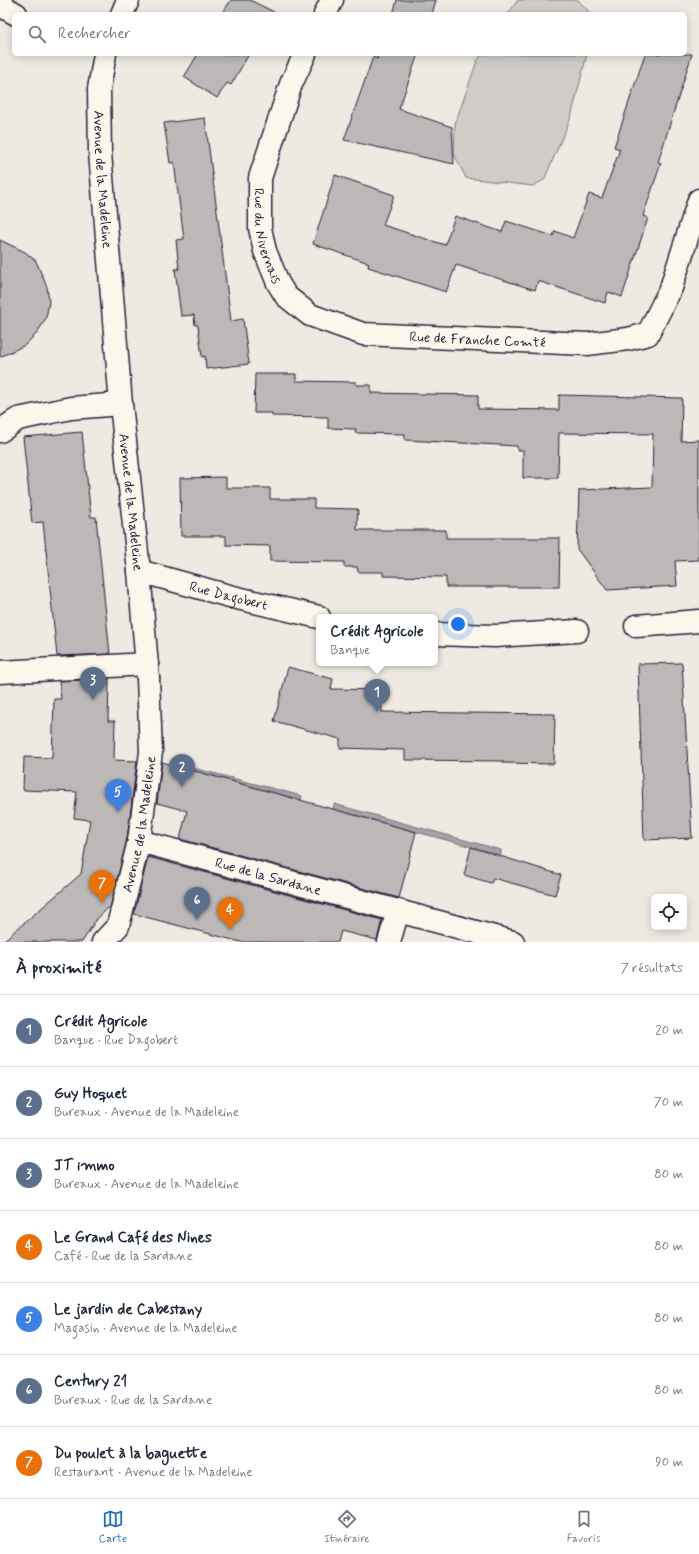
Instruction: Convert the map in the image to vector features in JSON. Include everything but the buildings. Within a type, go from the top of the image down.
[{"type":"street","points":[[123,12],[128,0]]},
{"type":"street","points":[[326,12],[332,0]]},
{"type":"street","points":[[0,5],[12,12]]},
{"type":"street","name":"Avenue de la Madeleine","points":[[103,942],[117,938],[139,842],[151,752],[148,671],[121,404],[100,153],[99,89],[104,56]]},
{"type":"street","name":"Rue du Nivernais","points":[[304,56],[290,84],[260,178],[260,228],[265,251],[278,283],[286,296],[310,315]]},
{"type":"street","name":"Rue de Franche Comté","points":[[310,315],[363,334],[587,344],[628,339],[648,334],[671,288],[699,200]]},
{"type":"street","points":[[0,431],[18,419],[71,408],[121,404]]},
{"type":"street","name":"Rue Dagobert","points":[[139,571],[233,597],[316,616]]},
{"type":"street","points":[[636,626],[699,621]]},
{"type":"street","points":[[438,634],[495,636],[577,631]]},
{"type":"street","points":[[0,672],[148,671]]},
{"type":"street","name":"Rue de la Sardane","points":[[139,842],[513,942]]},
{"type":"street","points":[[389,942],[398,911]]},
{"type":"shaded area","points":[[518,0],[578,0],[589,12],[509,12]]},
{"type":"shaded area","points":[[481,56],[586,56],[571,117],[544,180],[533,186],[466,178],[454,154],[455,124],[477,61]]},
{"type":"shaded area","points":[[174,763],[302,796],[301,800],[173,765]]},
{"type":"shaded area","points":[[334,804],[501,850],[501,855],[333,809]]},
{"type":"place","name":"JT immo","points":[[93,700]]},
{"type":"place","name":"Crédit Agricole","points":[[377,712]]},
{"type":"place","name":"Guy Hoquet","points":[[182,787]]},
{"type":"place","name":"Le jardin de Cabestany","points":[[118,812]]},
{"type":"place","name":"Du poulet à la baguette","points":[[102,903]]},
{"type":"place","name":"Century 21","points":[[197,920]]},
{"type":"place","name":"Le Grand Café des Nines","points":[[230,930]]}]
